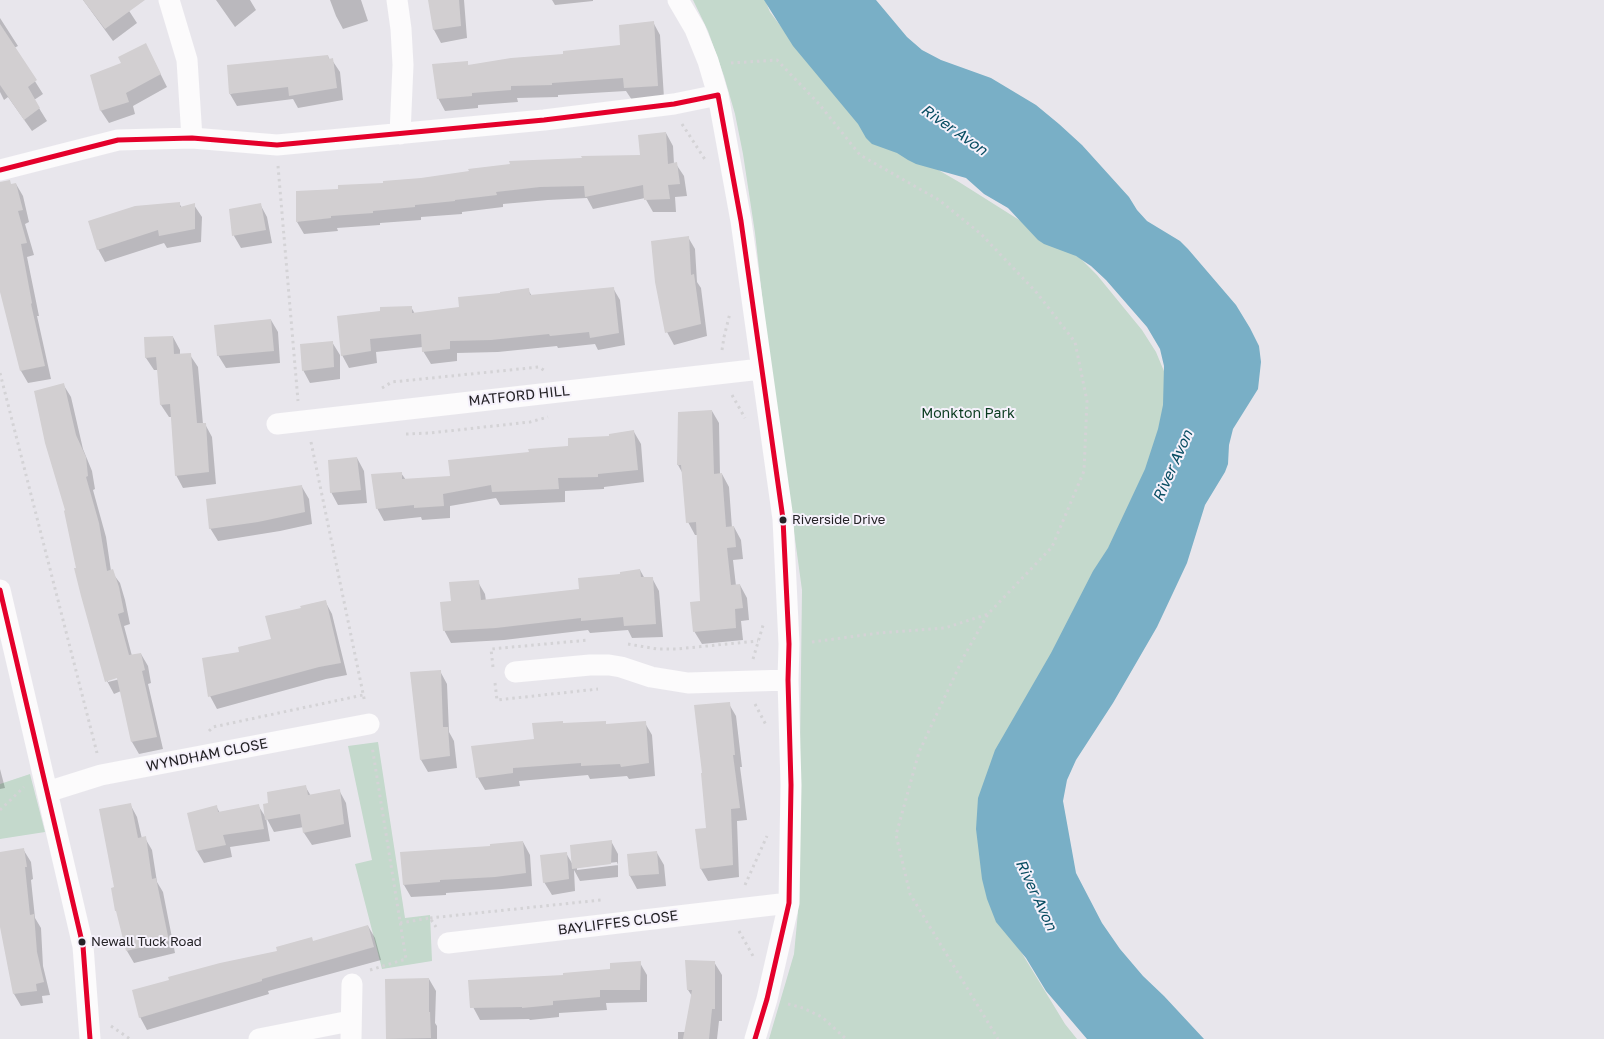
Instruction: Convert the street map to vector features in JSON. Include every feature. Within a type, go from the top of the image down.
[{"type":"street","points":[[169,0],[187,60],[192,138]]},
{"type":"street","points":[[398,0],[403,65],[400,134]]},
{"type":"street","points":[[678,0],[695,29],[718,95],[741,221],[783,519],[789,644],[788,680],[791,784],[789,902],[767,999],[755,1039]]},
{"type":"street","points":[[0,170],[118,140],[192,138],[276,145],[544,120],[674,104],[718,95]]},
{"type":"street","name":"MATFORD HILL","points":[[277,423],[761,369]]},
{"type":"street","points":[[0,590],[83,946],[90,1039]]},
{"type":"street","points":[[515,672],[609,665],[651,677],[688,683],[788,680]]},
{"type":"street","name":"WYNDHAM CLOSE","points":[[48,792],[101,775],[369,724]]},
{"type":"street","name":"BAYLIFFES CLOSE","points":[[448,943],[789,902]]},
{"type":"street","points":[[259,1039],[350,1030],[352,984]]},
{"type":"path","points":[[710,68],[729,63],[778,60],[819,104],[860,155],[939,200],[981,234],[1037,293],[1074,342],[1087,401],[1084,471],[1052,547],[988,614],[963,658],[919,752],[896,834],[910,894],[998,1039]]},
{"type":"path","points":[[674,104],[682,125],[709,166]]},
{"type":"path","points":[[276,145],[298,398],[369,724],[406,959],[364,972],[352,984]]},
{"type":"path","points":[[730,312],[724,336],[723,374],[727,386],[746,420]]},
{"type":"path","points":[[0,373],[101,775]]},
{"type":"path","points":[[766,614],[751,667],[749,681],[750,694],[768,729]]},
{"type":"path","points":[[789,644],[879,633],[945,628],[988,614]]},
{"type":"path","points":[[0,810],[42,769]]},
{"type":"path","points":[[754,962],[753,955],[737,927],[734,909],[770,829]]},
{"type":"path","points":[[735,886],[745,885]]},
{"type":"path","points":[[400,923],[430,918],[607,900]]},
{"type":"path","points":[[430,918],[448,943]]},
{"type":"path","points":[[767,999],[803,1008],[822,1017],[846,1039]]},
{"type":"green space","name":"Monkton Park","points":[[693,0],[765,0],[770,12],[792,41],[928,164],[1081,259],[1097,275],[1142,330],[1156,352],[1166,376],[1168,424],[992,904],[1065,1024],[1077,1039],[769,1039],[794,954],[798,912],[802,590],[743,154],[735,114],[724,76],[708,31]]},
{"type":"green space","points":[[378,742],[405,918],[430,915],[432,961],[382,969],[355,864],[372,860],[348,746]]},
{"type":"green space","points":[[30,774],[45,832],[0,839],[0,784]]},
{"type":"water","name":"River Avon","points":[[764,0],[876,0],[907,37],[922,50],[941,60],[991,78],[1036,105],[1082,145],[1129,197],[1147,221],[1180,241],[1188,249],[1236,305],[1259,346],[1261,362],[1258,389],[1233,429],[1229,445],[1228,464],[1205,505],[1187,563],[1157,627],[1113,703],[1076,760],[1067,780],[1063,801],[1076,873],[1102,923],[1120,949],[1143,976],[1204,1039],[1087,1039],[1046,991],[1026,958],[996,922],[982,879],[976,829],[978,798],[995,750],[1051,653],[1093,571],[1108,548],[1145,469],[1158,429],[1163,405],[1164,366],[1160,349],[1147,327],[1106,280],[1091,266],[1076,256],[1038,240],[1008,208],[984,194],[966,178],[916,164],[897,153],[872,144],[858,124],[793,46]]},
{"type":"building","points":[[83,0],[145,0],[105,29]]},
{"type":"building","points":[[428,0],[459,0],[461,26],[433,30]]},
{"type":"building","points":[[654,21],[658,86],[624,88],[623,78],[552,83],[552,85],[511,86],[511,90],[472,93],[472,96],[437,99],[432,64],[468,61],[468,65],[620,45],[619,25]]},
{"type":"building","points":[[0,24],[37,80],[28,87],[40,108],[24,120],[0,85]]},
{"type":"building","points":[[146,43],[161,74],[126,93],[129,102],[100,111],[90,75],[121,63],[118,57]]},
{"type":"building","points":[[328,55],[329,59],[333,58],[337,88],[289,96],[288,87],[229,94],[227,65]]},
{"type":"building","points":[[666,132],[668,164],[677,162],[680,184],[668,185],[670,199],[644,200],[643,185],[585,197],[584,186],[540,187],[496,192],[497,195],[415,205],[415,207],[331,216],[331,218],[296,222],[296,191],[338,189],[338,185],[383,183],[383,181],[421,178],[469,171],[468,169],[510,164],[509,161],[582,158],[581,156],[640,155],[638,135]]},
{"type":"building","points":[[10,180],[11,184],[16,183],[23,210],[18,211],[27,243],[21,244],[31,304],[45,366],[20,371],[0,292],[0,182]]},
{"type":"building","points":[[180,202],[180,207],[195,203],[195,229],[159,236],[158,230],[97,250],[88,221],[135,206]]},
{"type":"building","points":[[261,203],[266,230],[232,236],[229,209]]},
{"type":"building","points":[[689,236],[691,275],[694,274],[701,324],[665,333],[655,282],[651,241]]},
{"type":"building","points":[[614,287],[619,333],[590,338],[589,332],[491,340],[450,341],[450,349],[422,352],[421,334],[370,339],[371,351],[341,356],[337,316],[380,311],[380,307],[412,306],[412,313],[459,307],[458,297],[529,288],[530,295]]},
{"type":"building","points":[[271,319],[274,351],[217,356],[214,325]]},
{"type":"building","points":[[173,336],[174,354],[191,353],[197,423],[206,423],[209,472],[175,476],[170,404],[160,405],[156,357],[145,358],[144,337]]},
{"type":"building","points":[[333,341],[334,367],[302,371],[300,344]]},
{"type":"building","points":[[64,383],[76,435],[86,457],[88,476],[86,477],[99,523],[107,571],[113,569],[119,587],[124,612],[118,614],[129,655],[141,653],[145,670],[142,671],[157,737],[131,742],[117,678],[105,682],[81,596],[74,568],[76,568],[65,510],[45,443],[34,391]]},
{"type":"building","points":[[712,410],[714,474],[722,473],[726,527],[734,526],[736,547],[727,548],[731,585],[740,584],[743,608],[735,609],[736,628],[693,632],[690,602],[700,601],[696,522],[686,523],[681,465],[677,465],[678,412]]},
{"type":"building","points":[[634,430],[638,470],[598,474],[598,477],[558,478],[559,489],[492,492],[491,485],[443,494],[444,506],[414,508],[414,505],[376,509],[371,474],[402,472],[402,479],[450,476],[448,460],[529,452],[528,449],[568,446],[568,438],[609,436],[609,434]]},
{"type":"building","points":[[357,457],[361,490],[330,493],[328,460]]},
{"type":"building","points":[[302,485],[305,512],[258,522],[209,529],[206,499]]},
{"type":"building","points":[[640,569],[641,577],[653,577],[656,624],[624,626],[623,617],[581,621],[581,618],[496,628],[443,631],[440,602],[451,601],[449,582],[479,580],[481,600],[579,589],[578,578],[620,574],[620,572]]},
{"type":"building","points":[[326,600],[341,663],[319,667],[208,697],[202,658],[239,652],[238,647],[271,639],[265,616]]},
{"type":"building","points":[[441,670],[443,727],[448,727],[450,756],[420,760],[410,672]]},
{"type":"building","points":[[730,702],[735,755],[733,755],[740,808],[731,809],[733,865],[700,869],[695,829],[706,828],[694,705]]},
{"type":"building","points":[[563,721],[563,723],[606,721],[606,724],[646,721],[649,763],[621,767],[620,764],[581,766],[581,763],[513,768],[513,773],[476,778],[471,746],[534,739],[532,723]]},
{"type":"building","points":[[306,785],[308,795],[340,789],[344,824],[303,833],[300,814],[265,820],[263,804],[268,803],[267,792]]},
{"type":"building","points":[[131,803],[138,838],[146,836],[152,879],[156,878],[169,941],[126,951],[115,911],[111,888],[114,887],[99,809]]},
{"type":"building","points":[[259,804],[264,829],[223,835],[226,845],[196,851],[187,813],[217,805],[218,812]]},
{"type":"building","points":[[612,840],[611,864],[572,869],[570,845]]},
{"type":"building","points":[[523,841],[526,873],[403,885],[400,852],[490,846],[490,844]]},
{"type":"building","points":[[24,848],[30,915],[34,914],[37,952],[44,982],[36,984],[37,991],[13,994],[0,927],[0,852]]},
{"type":"building","points":[[657,851],[659,874],[629,876],[627,854]]},
{"type":"building","points":[[567,852],[569,879],[543,883],[540,855]]},
{"type":"building","points":[[368,925],[374,947],[262,979],[262,981],[139,1018],[132,990],[169,980],[168,977],[220,963],[277,951],[276,947],[312,937],[313,941]]},
{"type":"building","points":[[685,960],[715,961],[715,1009],[712,1009],[709,1039],[683,1039],[692,990],[687,990]]},
{"type":"building","points":[[641,961],[640,990],[600,990],[600,997],[553,1001],[553,1005],[522,1008],[470,1008],[468,980],[563,975],[563,973],[610,969],[610,963]]},
{"type":"building","points":[[429,978],[431,1038],[386,1039],[385,979]]},
{"type":"transit line","points":[[0,170],[118,140],[192,138],[277,145],[544,120],[674,104],[718,95],[741,221],[783,519],[789,644],[788,680],[791,785],[789,903],[767,999],[755,1039]]},
{"type":"transit line","points":[[0,590],[83,946],[90,1039]]},
{"type":"place","name":"Riverside Drive","points":[[783,520]]},
{"type":"place","name":"Newall Tuck Road","points":[[82,942]]}]
